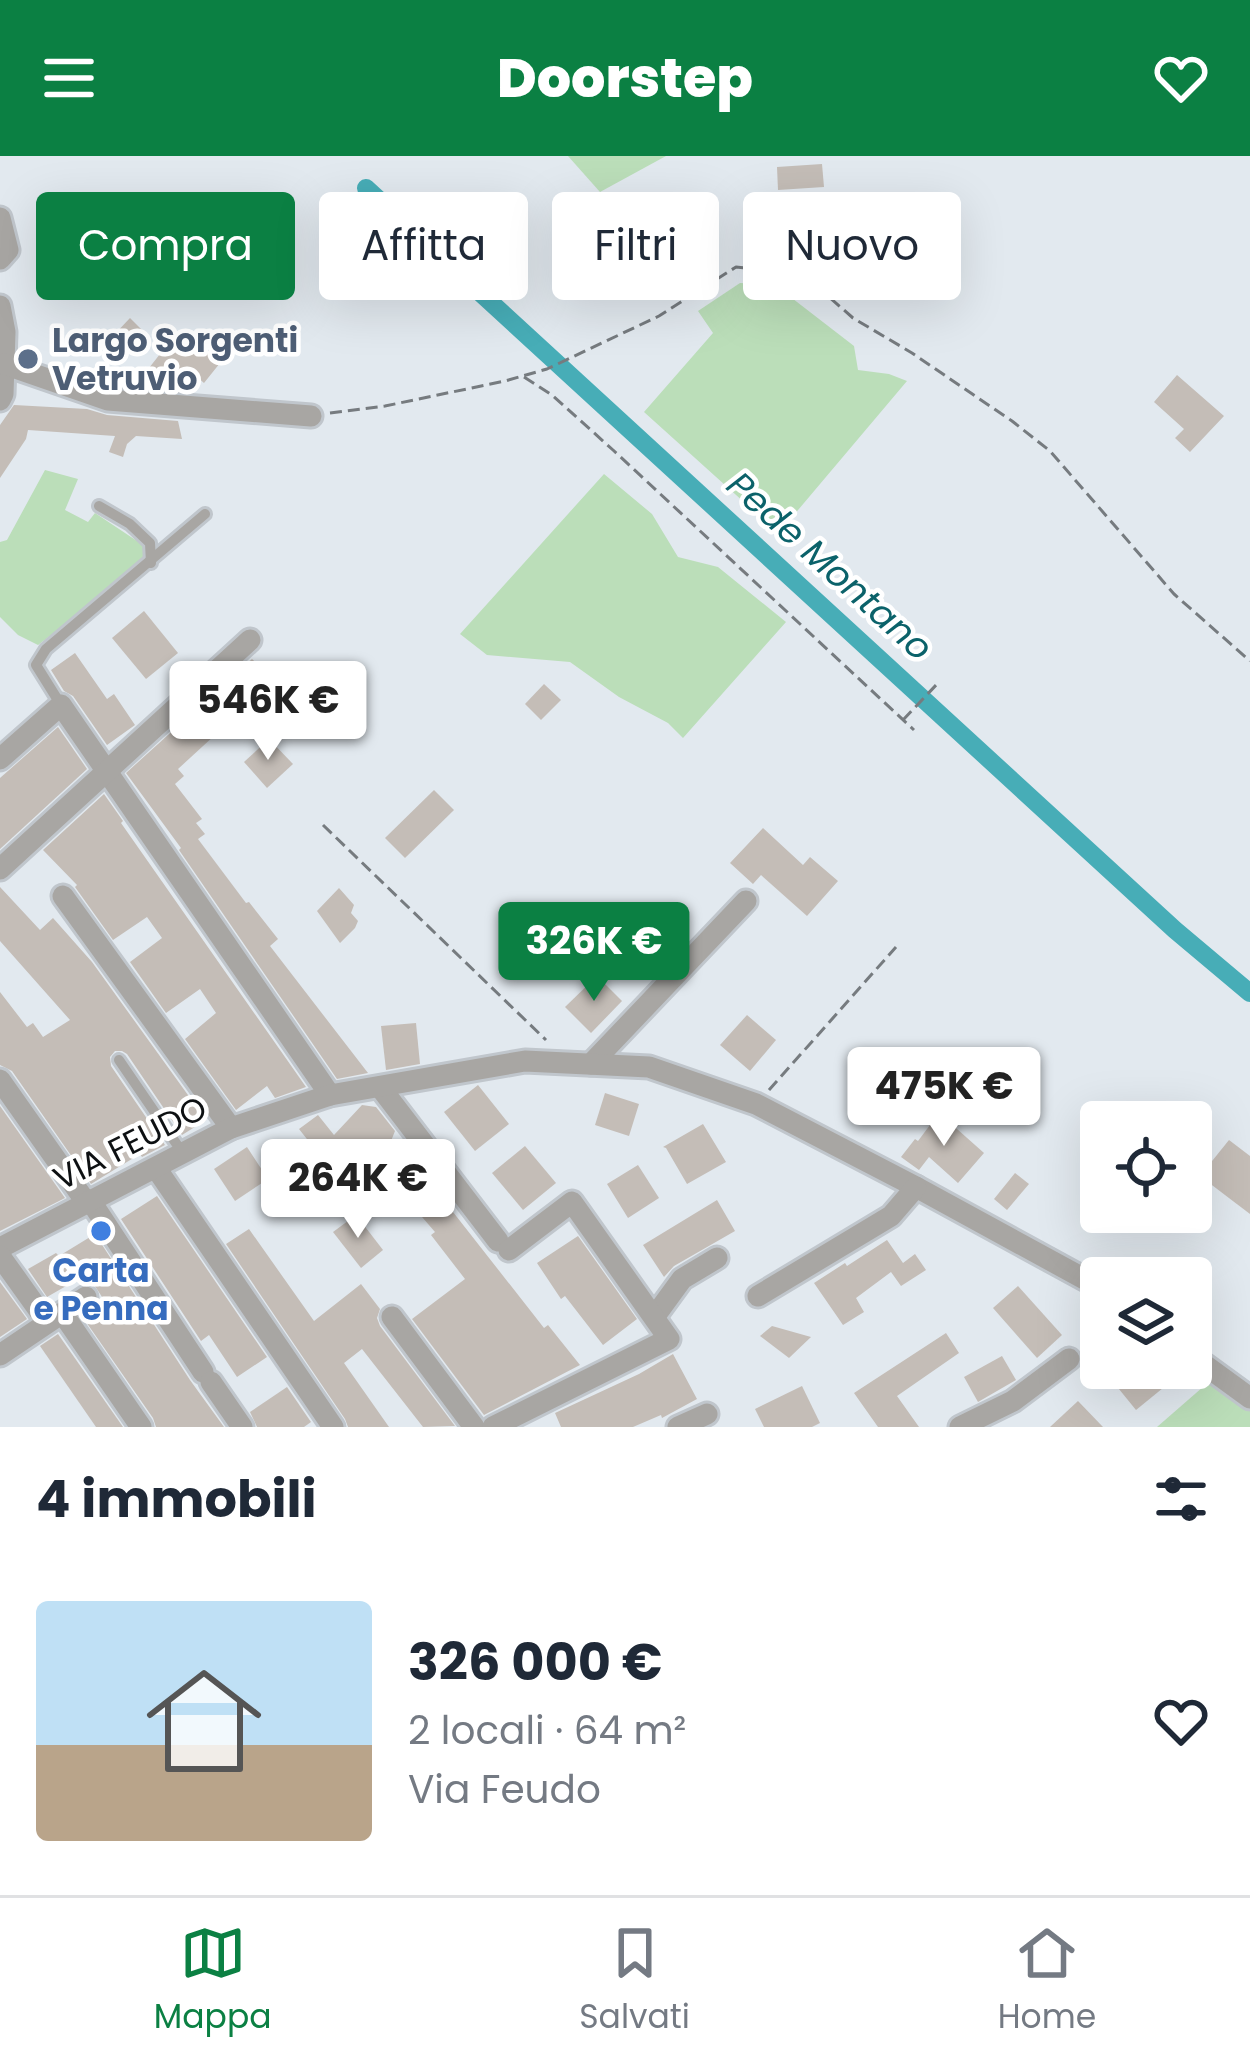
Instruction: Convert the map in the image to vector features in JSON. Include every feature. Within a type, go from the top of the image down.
[{"type":"street","points":[[0,218],[8,250],[0,260]]},
{"type":"street","points":[[0,306],[4,332],[0,400]]},
{"type":"street","points":[[2,363],[108,400],[311,416]]},
{"type":"street","points":[[0,869],[250,640]]},
{"type":"street","points":[[0,759],[62,705],[330,1095]]},
{"type":"street","points":[[63,896],[231,1128]]},
{"type":"street","points":[[591,1064],[746,901]]},
{"type":"street","name":"VIA FEUDO","points":[[0,1252],[231,1128],[330,1095],[525,1061],[650,1067],[756,1104],[1080,1277]]},
{"type":"street","points":[[0,1080],[242,1427]]},
{"type":"street","points":[[380,1087],[503,1245],[572,1202],[669,1340],[527,1421],[493,1427]]},
{"type":"street","points":[[156,1168],[333,1427]]},
{"type":"street","points":[[758,1297],[891,1216],[916,1187]]},
{"type":"street","points":[[0,1252],[141,1427]]},
{"type":"street","points":[[655,1316],[682,1280],[717,1258]]},
{"type":"street","points":[[0,1355],[51,1313],[86,1297]]},
{"type":"street","points":[[392,1318],[474,1427]]},
{"type":"street","points":[[960,1427],[1013,1400],[1069,1359]]},
{"type":"street","points":[[1212,1370],[1250,1398]]},
{"type":"street","points":[[677,1427],[707,1414]]},
{"type":"lane","points":[[99,506],[151,543],[151,563]]},
{"type":"lane","points":[[62,705],[36,665],[46,649],[206,514]]},
{"type":"lane","points":[[119,1060],[182,1152]]},
{"type":"path","points":[[311,416],[385,406],[548,369],[659,316],[736,268],[792,272],[1050,451],[1174,594],[1250,661]]},
{"type":"path","points":[[523,376],[552,395],[613,450],[914,730]]},
{"type":"path","points":[[903,720],[938,683]]},
{"type":"path","points":[[323,825],[549,1042],[557,1063]]},
{"type":"path","points":[[756,1104],[896,947]]},
{"type":"green space","points":[[568,156],[666,156],[600,192]]},
{"type":"green space","points":[[740,283],[743,300],[794,300],[854,346],[858,370],[907,381],[793,516],[766,522],[644,412],[713,333],[698,311]]},
{"type":"green space","points":[[45,470],[78,479],[65,510],[88,522],[95,513],[143,545],[145,555],[131,574],[38,645],[18,635],[0,617],[0,542],[7,540]]},
{"type":"green space","points":[[604,474],[652,514],[678,557],[718,567],[786,622],[683,738],[668,723],[619,697],[570,662],[487,655],[460,634]]},
{"type":"green space","points":[[1212,1381],[1250,1411],[1250,1427],[1157,1427],[1201,1389],[1212,1389]]},
{"type":"building","points":[[822,164],[824,187],[778,190],[777,167]]},
{"type":"building","points":[[130,318],[145,333],[127,351],[112,337]]},
{"type":"building","points":[[171,340],[191,355],[199,346],[220,363],[204,383],[196,376],[184,391],[175,390],[149,368]]},
{"type":"building","points":[[1177,375],[1224,416],[1190,452],[1175,438],[1184,429],[1154,402]]},
{"type":"building","points":[[14,405],[178,421],[182,439],[136,436],[123,457],[109,452],[115,436],[28,430],[0,478],[0,425]]},
{"type":"building","points":[[144,611],[178,653],[146,679],[112,638]]},
{"type":"building","points":[[75,653],[107,699],[114,694],[135,725],[107,745],[51,670]]},
{"type":"building","points":[[252,659],[276,682],[178,769],[184,776],[175,784],[202,819],[196,823],[205,834],[198,839],[278,939],[270,946],[368,1073],[337,1079],[126,773]]},
{"type":"building","points":[[544,684],[561,700],[541,720],[525,704]]},
{"type":"building","points":[[58,727],[87,769],[0,849],[0,778]]},
{"type":"building","points":[[269,739],[293,764],[267,788],[244,762]]},
{"type":"building","points":[[434,790],[454,810],[405,858],[385,838]]},
{"type":"building","points":[[104,794],[306,1087],[275,1098],[267,1086],[236,1110],[185,1039],[216,1013],[200,989],[166,1013],[130,962],[162,938],[147,917],[113,940],[77,885],[43,850]]},
{"type":"building","points":[[763,828],[803,865],[810,857],[838,881],[807,916],[761,875],[753,884],[730,863]]},
{"type":"building","points":[[0,887],[40,930],[53,918],[92,962],[206,1120],[182,1135],[127,1054],[115,1051],[111,1066],[165,1145],[140,1154],[91,1184],[12,1071],[0,1065],[0,992],[27,1027],[33,1023],[43,1037],[70,1020],[0,941]]},
{"type":"building","points":[[339,888],[354,905],[351,913],[358,921],[340,943],[317,911]]},
{"type":"building","points":[[597,976],[622,1001],[591,1033],[565,1007]]},
{"type":"building","points":[[747,1015],[776,1040],[750,1071],[720,1045]]},
{"type":"building","points":[[416,1023],[420,1064],[386,1070],[381,1026]]},
{"type":"building","points":[[950,1049],[976,1068],[952,1101],[926,1082]]},
{"type":"building","points":[[478,1085],[509,1124],[475,1151],[444,1112]]},
{"type":"building","points":[[605,1093],[639,1104],[629,1136],[595,1125]]},
{"type":"building","points":[[362,1105],[376,1107],[395,1131],[383,1161],[377,1152],[340,1181],[299,1129],[318,1115],[334,1135]]},
{"type":"building","points":[[0,1106],[65,1198],[0,1231]]},
{"type":"building","points":[[939,1113],[984,1153],[958,1183],[929,1157],[919,1170],[901,1157]]},
{"type":"building","points":[[703,1124],[726,1162],[687,1184],[663,1147]]},
{"type":"building","points":[[1229,1140],[1250,1156],[1250,1214],[1212,1185],[1212,1161]]},
{"type":"building","points":[[525,1146],[556,1183],[523,1210],[492,1173]]},
{"type":"building","points":[[247,1147],[268,1179],[235,1201],[214,1169]]},
{"type":"building","points":[[411,1152],[544,1328],[548,1325],[580,1365],[484,1415],[412,1319],[465,1279],[431,1235],[435,1232],[403,1195],[407,1191],[389,1168]]},
{"type":"building","points":[[638,1165],[659,1198],[628,1218],[607,1184]]},
{"type":"building","points":[[1015,1173],[1029,1184],[1007,1210],[994,1199]]},
{"type":"building","points":[[157,1196],[267,1357],[237,1377],[209,1335],[201,1341],[121,1219]]},
{"type":"building","points":[[717,1200],[735,1231],[674,1266],[664,1277],[643,1245]]},
{"type":"building","points":[[356,1215],[383,1250],[361,1268],[333,1232]]},
{"type":"building","points":[[249,1229],[314,1321],[361,1284],[380,1309],[380,1326],[455,1426],[423,1427],[362,1349],[344,1363],[389,1427],[348,1427],[226,1244]]},
{"type":"building","points":[[95,1234],[224,1427],[156,1427],[84,1319],[106,1303],[87,1274],[47,1297],[28,1269]]},
{"type":"building","points":[[578,1236],[637,1319],[603,1345],[565,1296],[561,1299],[537,1263]]},
{"type":"building","points":[[887,1240],[903,1263],[915,1254],[926,1270],[901,1286],[891,1272],[856,1298],[864,1312],[843,1325],[814,1283]]},
{"type":"building","points":[[0,1282],[27,1319],[0,1337]]},
{"type":"building","points":[[1018,1286],[1062,1335],[1037,1358],[993,1308]]},
{"type":"building","points":[[772,1326],[811,1337],[789,1358],[760,1336]]},
{"type":"building","points":[[946,1333],[959,1353],[897,1396],[919,1427],[878,1427],[854,1393]]},
{"type":"building","points":[[58,1334],[123,1427],[96,1427],[40,1346]]},
{"type":"building","points":[[673,1354],[697,1399],[633,1427],[561,1427],[555,1413]]},
{"type":"building","points":[[1002,1356],[1016,1380],[978,1402],[964,1377]]},
{"type":"building","points":[[802,1386],[820,1423],[764,1427],[755,1409]]},
{"type":"building","points":[[287,1387],[311,1422],[304,1427],[257,1427],[250,1412]]},
{"type":"building","points":[[1119,1389],[1162,1389],[1136,1410]]},
{"type":"building","points":[[1078,1401],[1103,1427],[1050,1427]]},
{"type":"waterway","name":"Pede Montano","points":[[366,188],[1175,930],[1250,993]]},
{"type":"place","name":"Largo Sorgenti Vetruvio","points":[[28,359]]},
{"type":"place","name":"Carta e Penna","points":[[101,1231]]}]
